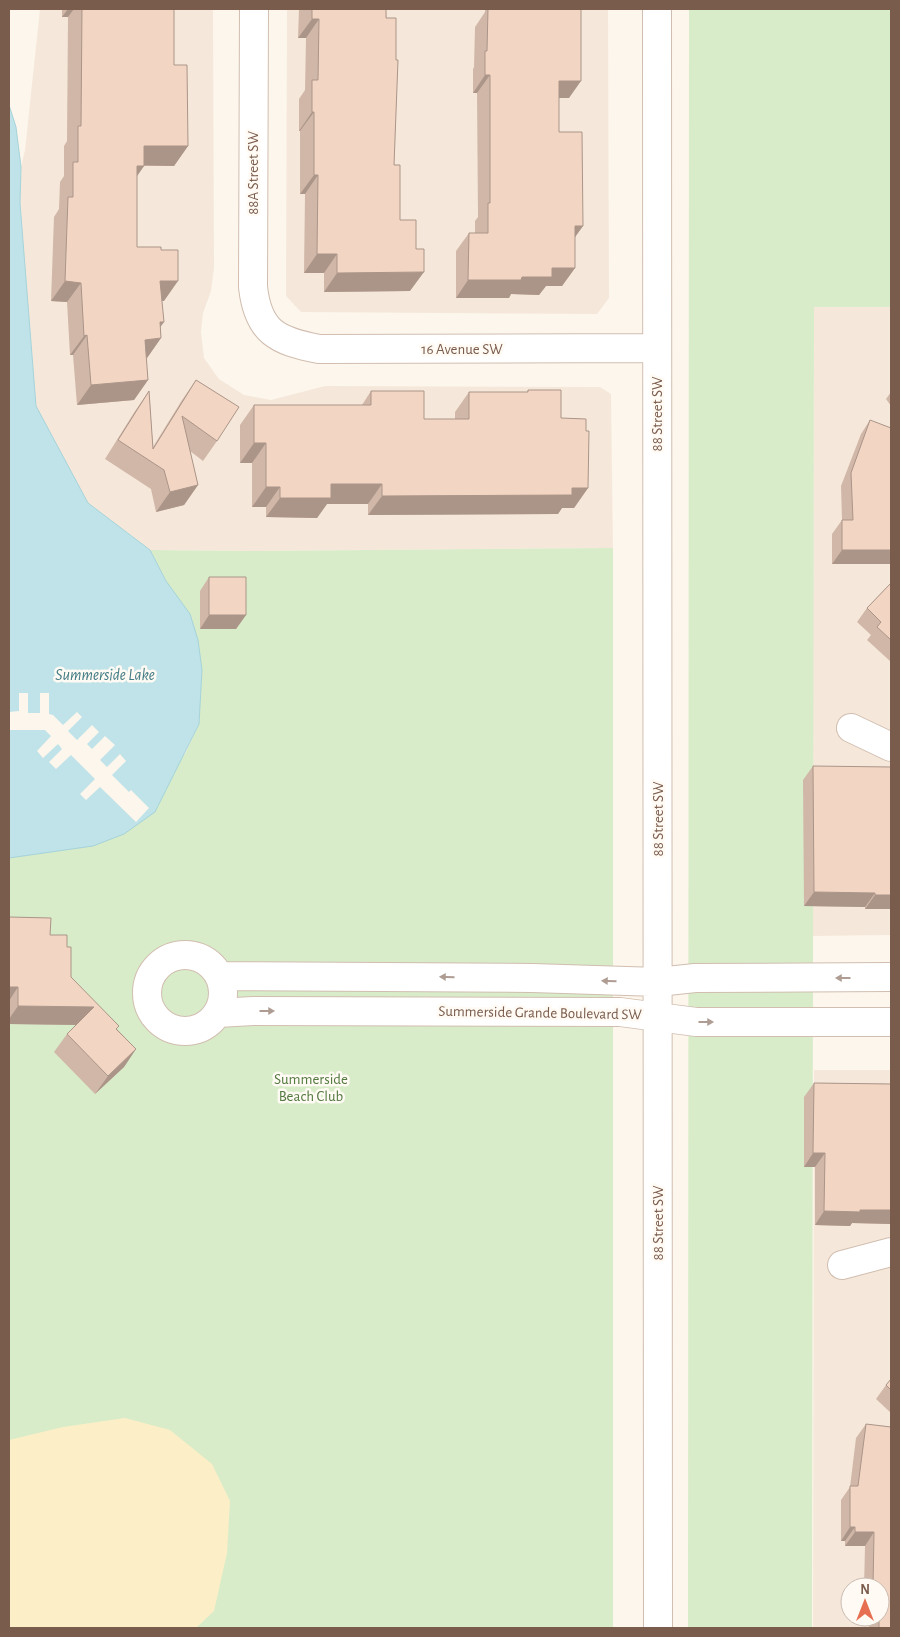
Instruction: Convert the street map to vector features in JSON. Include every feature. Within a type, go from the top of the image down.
[{"type":"street","name":"88A Street SW","points":[[254,9],[253,287],[260,318],[271,332]]},
{"type":"street","name":"88 Street SW","points":[[657,9],[658,1628]]},
{"type":"street","name":"16 Avenue SW","points":[[271,332],[297,345],[319,349],[657,348]]},
{"type":"street","points":[[851,728],[891,746]]},
{"type":"street","points":[[177,955],[190,955],[202,958],[220,976],[223,988],[223,1001],[218,1013],[210,1022],[199,1029],[186,1032],[174,1030],[162,1024],[153,1015],[148,1004],[146,992],[149,979],[156,968],[166,959],[177,955]]},
{"type":"street","points":[[220,976],[494,978],[658,982],[696,978],[891,978]]},
{"type":"street","name":"Summerside Grande Boulevard SW","points":[[218,1013],[253,1011],[620,1012],[696,1022],[891,1022]]},
{"type":"street","points":[[842,1265],[891,1252]]},
{"type":"shaded area","points":[[40,9],[213,9],[214,268],[211,291],[203,313],[201,332],[204,358],[219,379],[244,395],[271,400],[325,386],[600,387],[611,394],[613,548],[150,550],[88,503],[36,406],[20,203],[21,167],[25,150]]},
{"type":"shaded area","points":[[287,9],[608,9],[609,298],[597,314],[301,312],[286,296]]},
{"type":"shaded area","points":[[814,307],[891,307],[891,935],[812,936]]},
{"type":"shaded area","points":[[814,1070],[891,1070],[891,1628],[813,1628]]},
{"type":"green space","points":[[689,9],[891,9],[891,307],[814,307],[812,1628],[688,1628]]},
{"type":"green space","name":"Summerside Beach Club","points":[[613,548],[613,1628],[9,1628],[9,858],[93,846],[185,754],[199,724],[202,670],[190,614],[166,581],[150,550]]},
{"type":"sand","points":[[125,1418],[170,1430],[212,1464],[230,1501],[227,1553],[214,1611],[196,1628],[9,1628],[9,1440],[63,1427]]},
{"type":"water","name":"Summerside Lake","points":[[9,105],[16,127],[21,167],[20,203],[36,406],[88,503],[150,550],[166,581],[190,614],[198,640],[202,670],[199,724],[155,812],[124,834],[93,846],[9,858]]},
{"type":"pier","points":[[19,693],[28,693],[28,713],[40,713],[40,693],[49,693],[49,714],[53,715],[63,725],[77,712],[82,717],[68,731],[77,740],[92,725],[99,732],[87,744],[92,749],[105,736],[115,745],[100,760],[107,767],[120,754],[126,761],[112,775],[149,808],[136,822],[100,787],[86,800],[80,794],[95,779],[71,755],[56,769],[49,762],[62,749],[58,744],[43,758],[37,751],[51,736],[45,730],[9,730],[9,712],[19,711]]},
{"type":"building","points":[[82,9],[174,9],[174,65],[187,65],[188,146],[144,146],[144,166],[137,166],[137,247],[161,247],[161,250],[178,250],[178,281],[160,281],[164,322],[160,322],[161,338],[145,340],[148,380],[91,385],[87,335],[84,336],[81,283],[65,281],[68,197],[73,197],[73,162],[78,162],[78,126],[81,126]]},
{"type":"building","points":[[312,9],[386,9],[386,18],[396,18],[396,60],[398,60],[394,165],[400,165],[400,220],[416,220],[416,249],[424,249],[424,272],[337,273],[337,254],[317,254],[318,175],[314,175],[312,80],[318,80],[319,19],[312,19]]},
{"type":"building","points":[[488,9],[581,9],[581,81],[559,81],[559,132],[582,132],[583,226],[575,226],[575,268],[552,268],[552,277],[522,277],[521,280],[468,280],[469,233],[488,233],[488,203],[490,203],[490,75],[485,75],[485,51],[487,51]]},
{"type":"building","points":[[196,380],[239,407],[217,441],[182,416],[198,485],[170,492],[164,470],[118,440],[149,391],[153,449]]},
{"type":"building","points":[[528,390],[561,390],[561,418],[586,419],[586,431],[589,431],[588,488],[572,488],[572,495],[382,496],[382,484],[331,484],[331,498],[280,498],[280,487],[266,487],[266,443],[254,443],[254,405],[371,405],[371,391],[424,391],[424,419],[469,419],[469,392],[528,392]]},
{"type":"building","points":[[870,420],[891,428],[891,550],[842,550],[842,520],[853,520],[851,473]]},
{"type":"building","points":[[209,577],[246,577],[246,615],[209,615]]},
{"type":"building","points":[[891,583],[891,640],[877,627],[881,622],[867,608]]},
{"type":"building","points":[[813,766],[891,767],[891,895],[814,892]]},
{"type":"building","points":[[9,917],[51,918],[50,935],[67,935],[67,947],[71,947],[71,977],[119,1026],[116,1029],[136,1049],[108,1076],[67,1034],[94,1007],[18,1006],[18,987],[9,987]]},
{"type":"building","points":[[814,1083],[891,1084],[891,1210],[860,1210],[860,1212],[824,1211],[825,1153],[813,1153]]},
{"type":"building","points":[[891,1379],[891,1390],[886,1385]]},
{"type":"building","points":[[866,1424],[891,1427],[891,1628],[879,1628],[890,1627],[890,1577],[873,1577],[874,1532],[855,1532],[855,1527],[850,1527],[850,1486],[858,1486]]}]
